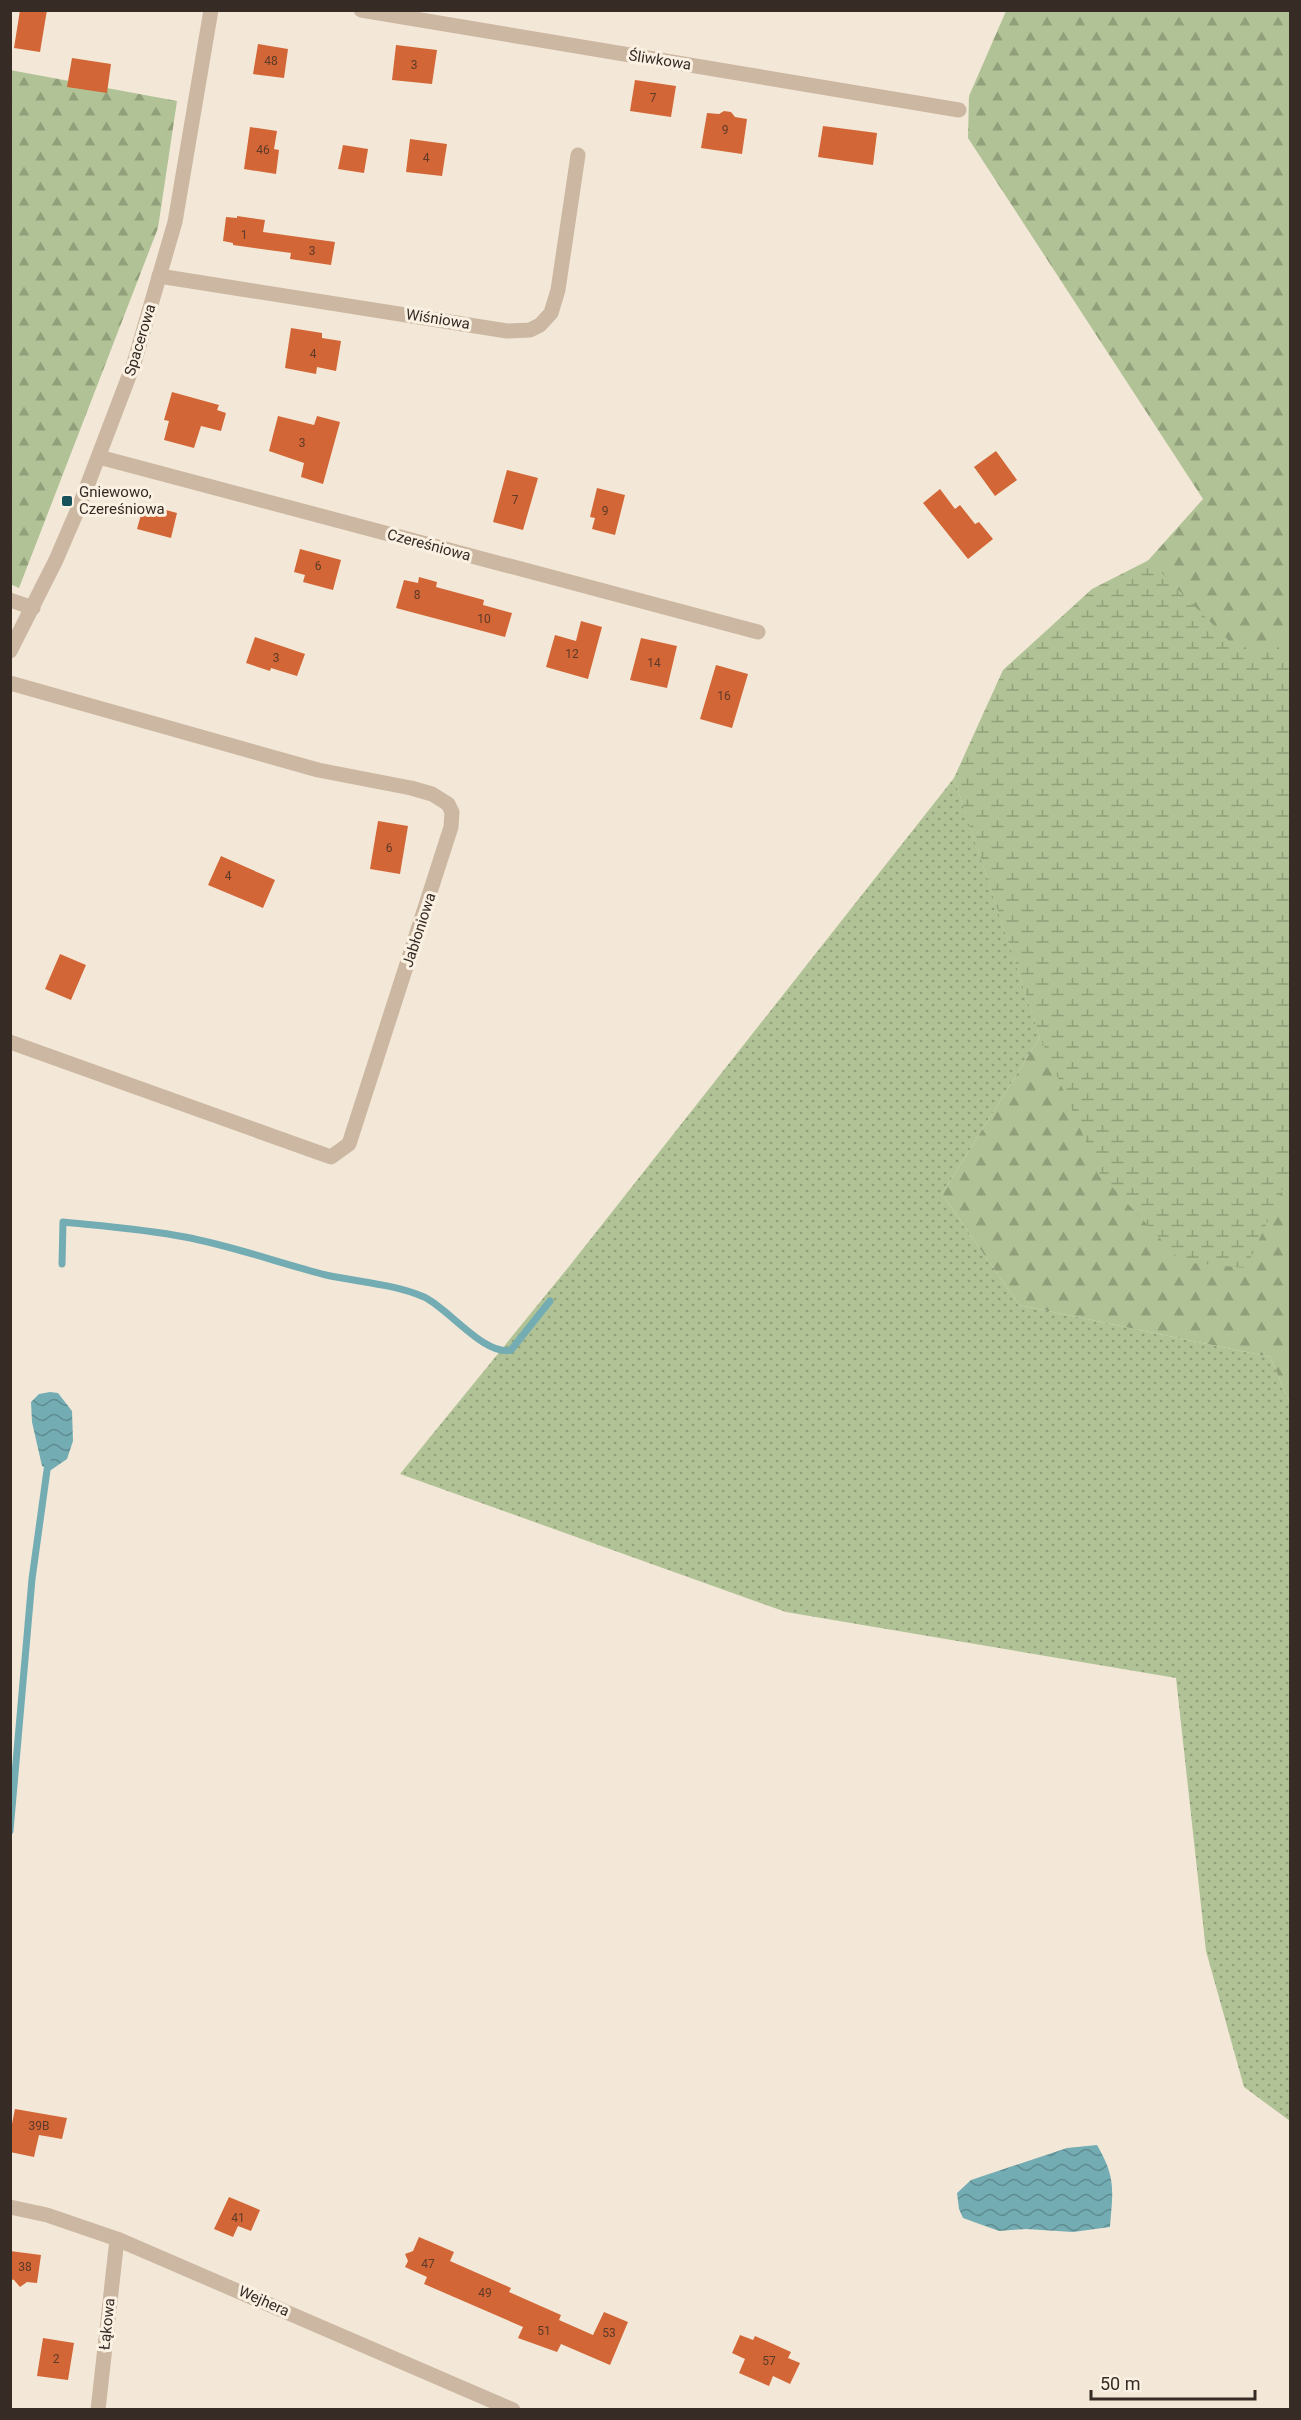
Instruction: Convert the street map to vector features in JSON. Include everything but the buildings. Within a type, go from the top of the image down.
[{"type":"street","name":"Spacerowa","points":[[10,651],[56,560],[99,457],[134,363],[175,222],[210,10]]},
{"type":"street","name":"Śliwkowa","points":[[361,10],[959,110]]},
{"type":"street","name":"Wiśniowa","points":[[159,276],[507,330],[530,330],[540,325],[551,313],[558,290],[579,155]]},
{"type":"street","name":"Czereśniowa","points":[[99,457],[758,632]]},
{"type":"street","points":[[10,600],[33,608]]},
{"type":"street","name":"Jabłoniowa","points":[[10,684],[318,770],[432,794],[448,804],[452,812],[451,827],[431,894],[349,1144],[331,1157],[10,1042]]},
{"type":"street","name":"Wejhera","points":[[10,2207],[47,2215],[117,2239],[513,2409]]},
{"type":"street","name":"Łąkowa","points":[[98,2409],[117,2239]]},
{"type":"green space","points":[[1006,11],[1290,11],[1290,1403],[1270,1357],[1019,1305],[942,1194],[1040,1037],[954,778],[1203,499],[968,138],[969,96]]},
{"type":"green space","points":[[10,70],[177,101],[158,228],[19,588],[10,584]]},
{"type":"green space","points":[[1149,560],[1237,649],[1290,649],[1290,1173],[1246,1268],[1182,1262],[1100,1174],[1040,1037],[954,778],[1003,670],[1092,589]]},
{"type":"green space","points":[[954,778],[1040,1037],[942,1194],[1019,1305],[1270,1357],[1290,1403],[1290,2121],[1244,2087],[1206,1951],[1176,1678],[786,1612],[400,1474],[571,1264]]},
{"type":"water","points":[[58,1393],[72,1411],[73,1441],[67,1459],[51,1470],[42,1466],[32,1422],[31,1402],[39,1394]]},
{"type":"water","points":[[1097,2145],[1112,2184],[1110,2227],[1073,2232],[1026,2229],[999,2231],[963,2218],[957,2193],[971,2180],[1067,2148]]},
{"type":"waterway","points":[[62,1264],[63,1222],[185,1237],[326,1275],[388,1286],[424,1297],[478,1339],[501,1350],[511,1350],[550,1301]]},
{"type":"waterway","points":[[10,1831],[32,1579],[48,1463]]},
{"type":"place","name":"Gniewowo, Czereśniowa","points":[[67,501]]}]
